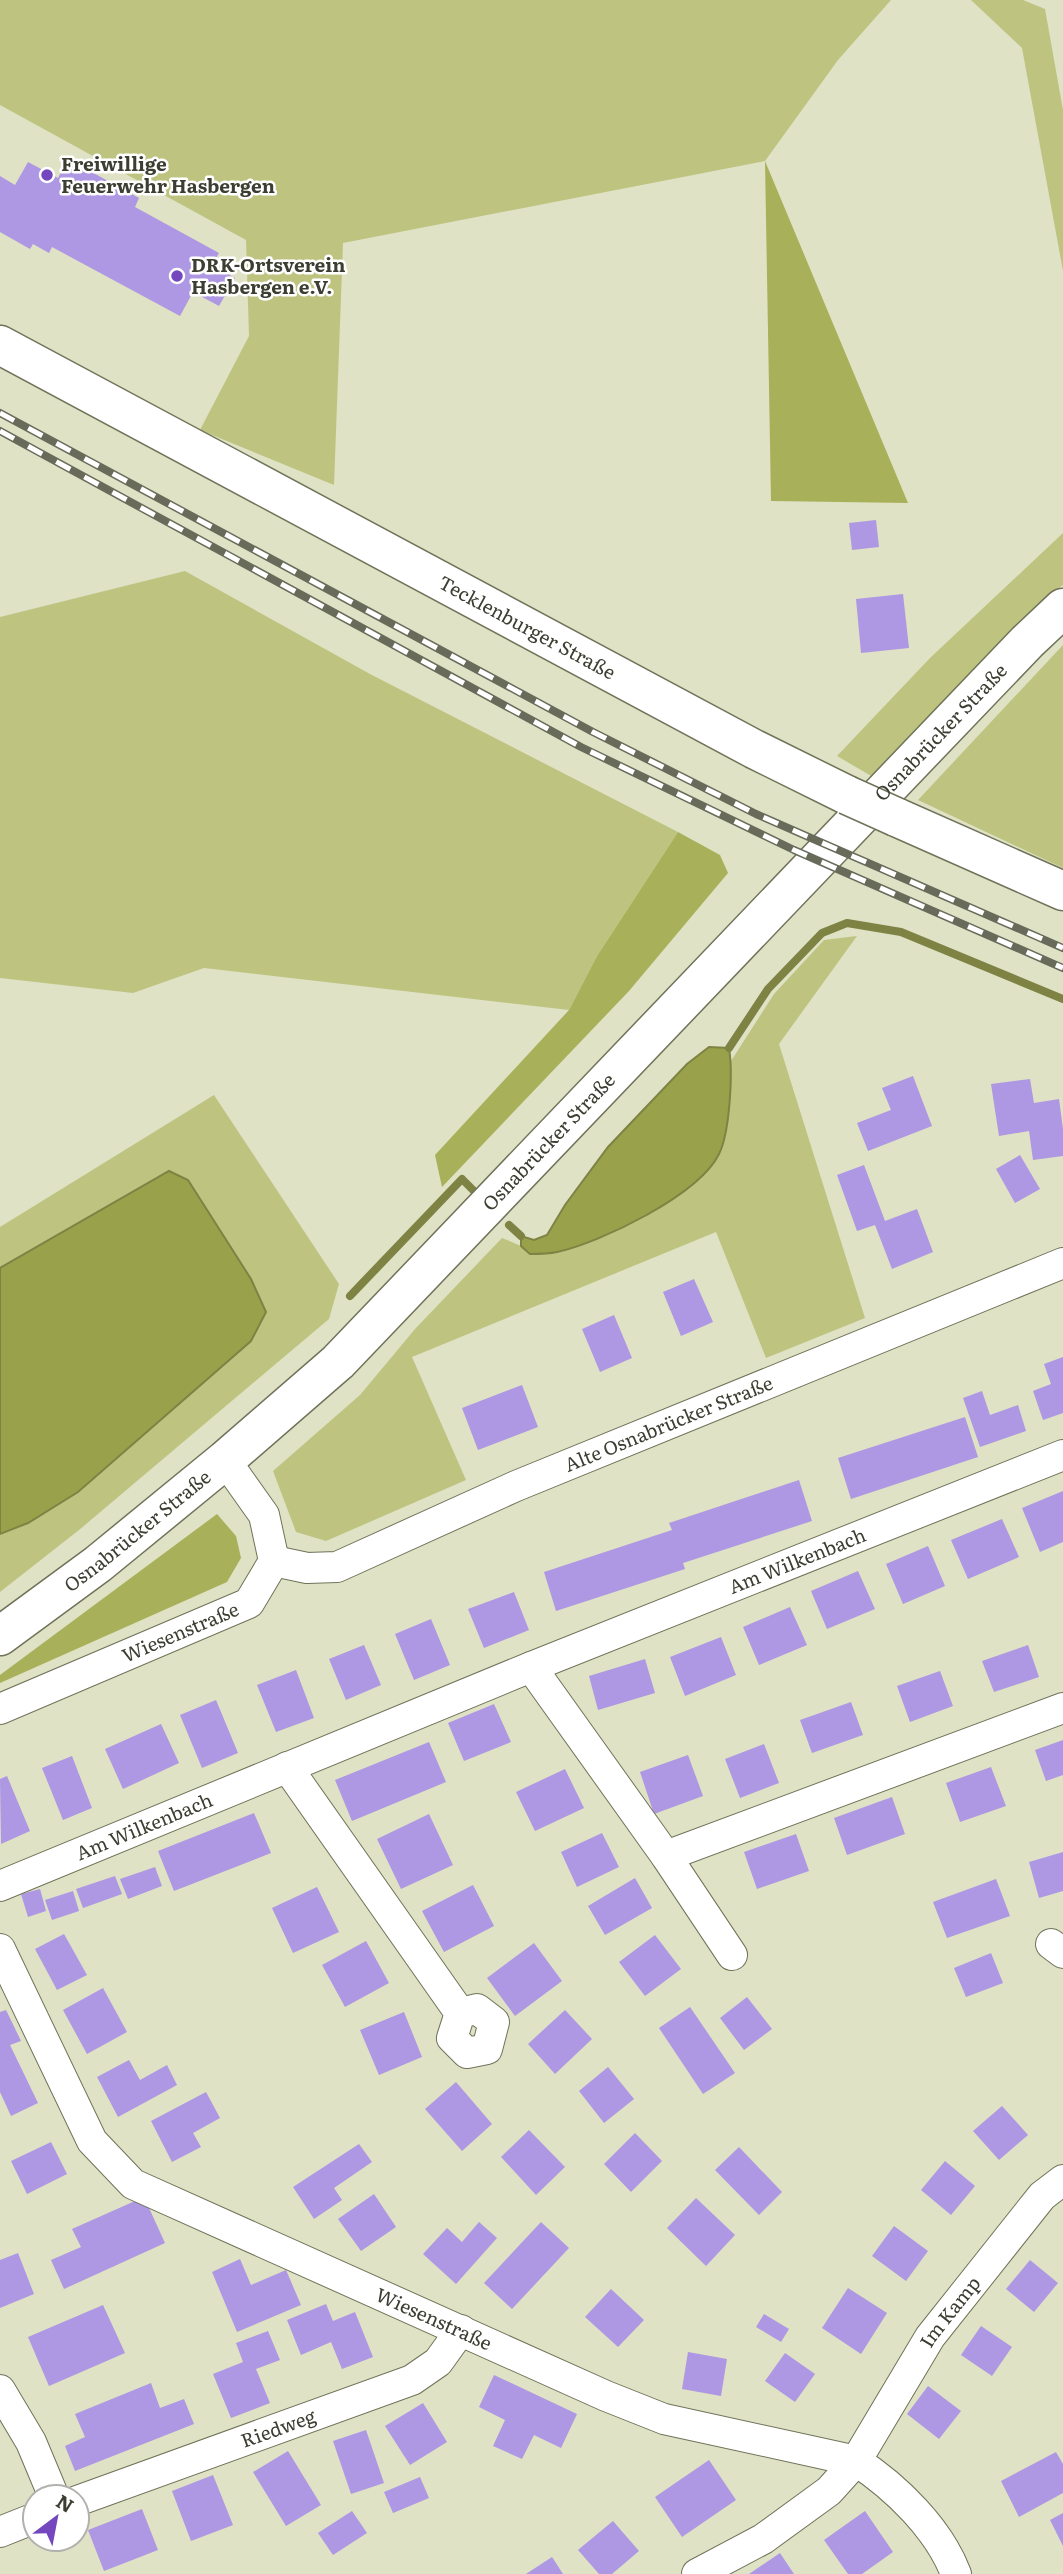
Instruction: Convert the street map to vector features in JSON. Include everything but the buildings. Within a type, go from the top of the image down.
[{"type":"main road","name":"Tecklenburger Straße","points":[[0,345],[730,736],[847,795],[1063,891]]},
{"type":"main road","name":"Osnabrücker Straße","points":[[0,1636],[98,1564],[225,1460],[338,1362],[1027,642],[1063,608]]},
{"type":"street","name":"Alte Osnabrücker Straße","points":[[274,1561],[307,1568],[337,1567],[516,1486],[1063,1263]]},
{"type":"street","name":"Am Wilkenbach","points":[[0,1885],[531,1667],[1063,1455]]},
{"type":"street","points":[[225,1460],[264,1515],[274,1561]]},
{"type":"street","name":"Wiesenstraße","points":[[0,1709],[249,1603],[274,1561]]},
{"type":"street","points":[[531,1667],[666,1856],[732,1955]]},
{"type":"street","points":[[666,1856],[1063,1708]]},
{"type":"street","points":[[287,1767],[460,2013]]},
{"type":"street","name":"Wiesenstraße","points":[[0,1949],[92,2141],[133,2183],[606,2396],[664,2419],[856,2461],[883,2478],[922,2517],[956,2574]]},
{"type":"street","name":"Im Kamp","points":[[696,2574],[763,2539],[829,2491],[856,2461],[930,2337],[1042,2196],[1063,2180]]},
{"type":"street","name":"Riedweg","points":[[91,2496],[412,2380],[438,2362],[461,2330]]},
{"type":"street","points":[[0,2390],[31,2442],[48,2483]]},
{"type":"street","points":[[0,2532],[21,2524]]},
{"type":"shaded area","points":[[0,0],[891,0],[838,60],[765,161],[343,243],[334,485],[200,430],[249,336],[246,240],[0,105]]},
{"type":"shaded area","points":[[971,0],[1023,0],[1045,9],[1063,110],[1063,271],[1022,48]]},
{"type":"shaded area","points":[[765,161],[908,503],[771,501]]},
{"type":"shaded area","points":[[1063,533],[1063,585],[1050,594],[873,777],[837,756],[930,658]]},
{"type":"shaded area","points":[[185,571],[370,674],[678,832],[597,956],[569,1010],[204,968],[133,993],[0,978],[0,617]]},
{"type":"shaded area","points":[[1063,645],[1063,868],[918,800]]},
{"type":"shaded area","points":[[678,832],[720,855],[728,873],[629,991],[442,1187],[435,1155],[569,1010],[597,956]]},
{"type":"shaded area","points":[[857,936],[779,1044],[865,1318],[766,1358],[716,1232],[412,1357],[466,1480],[326,1541],[296,1532],[273,1471],[360,1395],[415,1329],[502,1238],[521,1246],[530,1254],[600,1238],[678,1196],[704,1173],[726,1130],[731,1061],[774,994],[824,940]]},
{"type":"shaded area","points":[[709,1047],[729,1048],[731,1072],[726,1132],[719,1154],[708,1170],[670,1201],[598,1239],[547,1254],[530,1254],[521,1246],[521,1236],[534,1240],[547,1235],[565,1205],[608,1147],[687,1064]]},
{"type":"shaded area","points":[[214,1095],[339,1284],[329,1319],[79,1530],[0,1592],[0,1227]]},
{"type":"shaded area","points":[[169,1171],[188,1180],[251,1279],[266,1312],[251,1341],[78,1492],[28,1523],[0,1534],[0,1268]]},
{"type":"shaded area","points":[[217,1514],[236,1536],[241,1558],[227,1582],[0,1683],[0,1675]]},
{"type":"waterway","points":[[729,1048],[768,989],[822,933],[847,923],[901,932],[1063,999]]},
{"type":"waterway","points":[[350,1296],[462,1179],[476,1193]]},
{"type":"waterway","points":[[509,1225],[521,1236]]},
{"type":"railway","points":[[0,413],[593,732],[756,814],[1063,948]]},
{"type":"railway","points":[[0,431],[581,747],[794,850],[1063,968]]},
{"type":"place","name":"Freiwillige Feuerwehr Hasbergen","points":[[47,175]]},
{"type":"place","name":"DRK-Ortsverein Hasbergen e.V.","points":[[177,276]]}]
